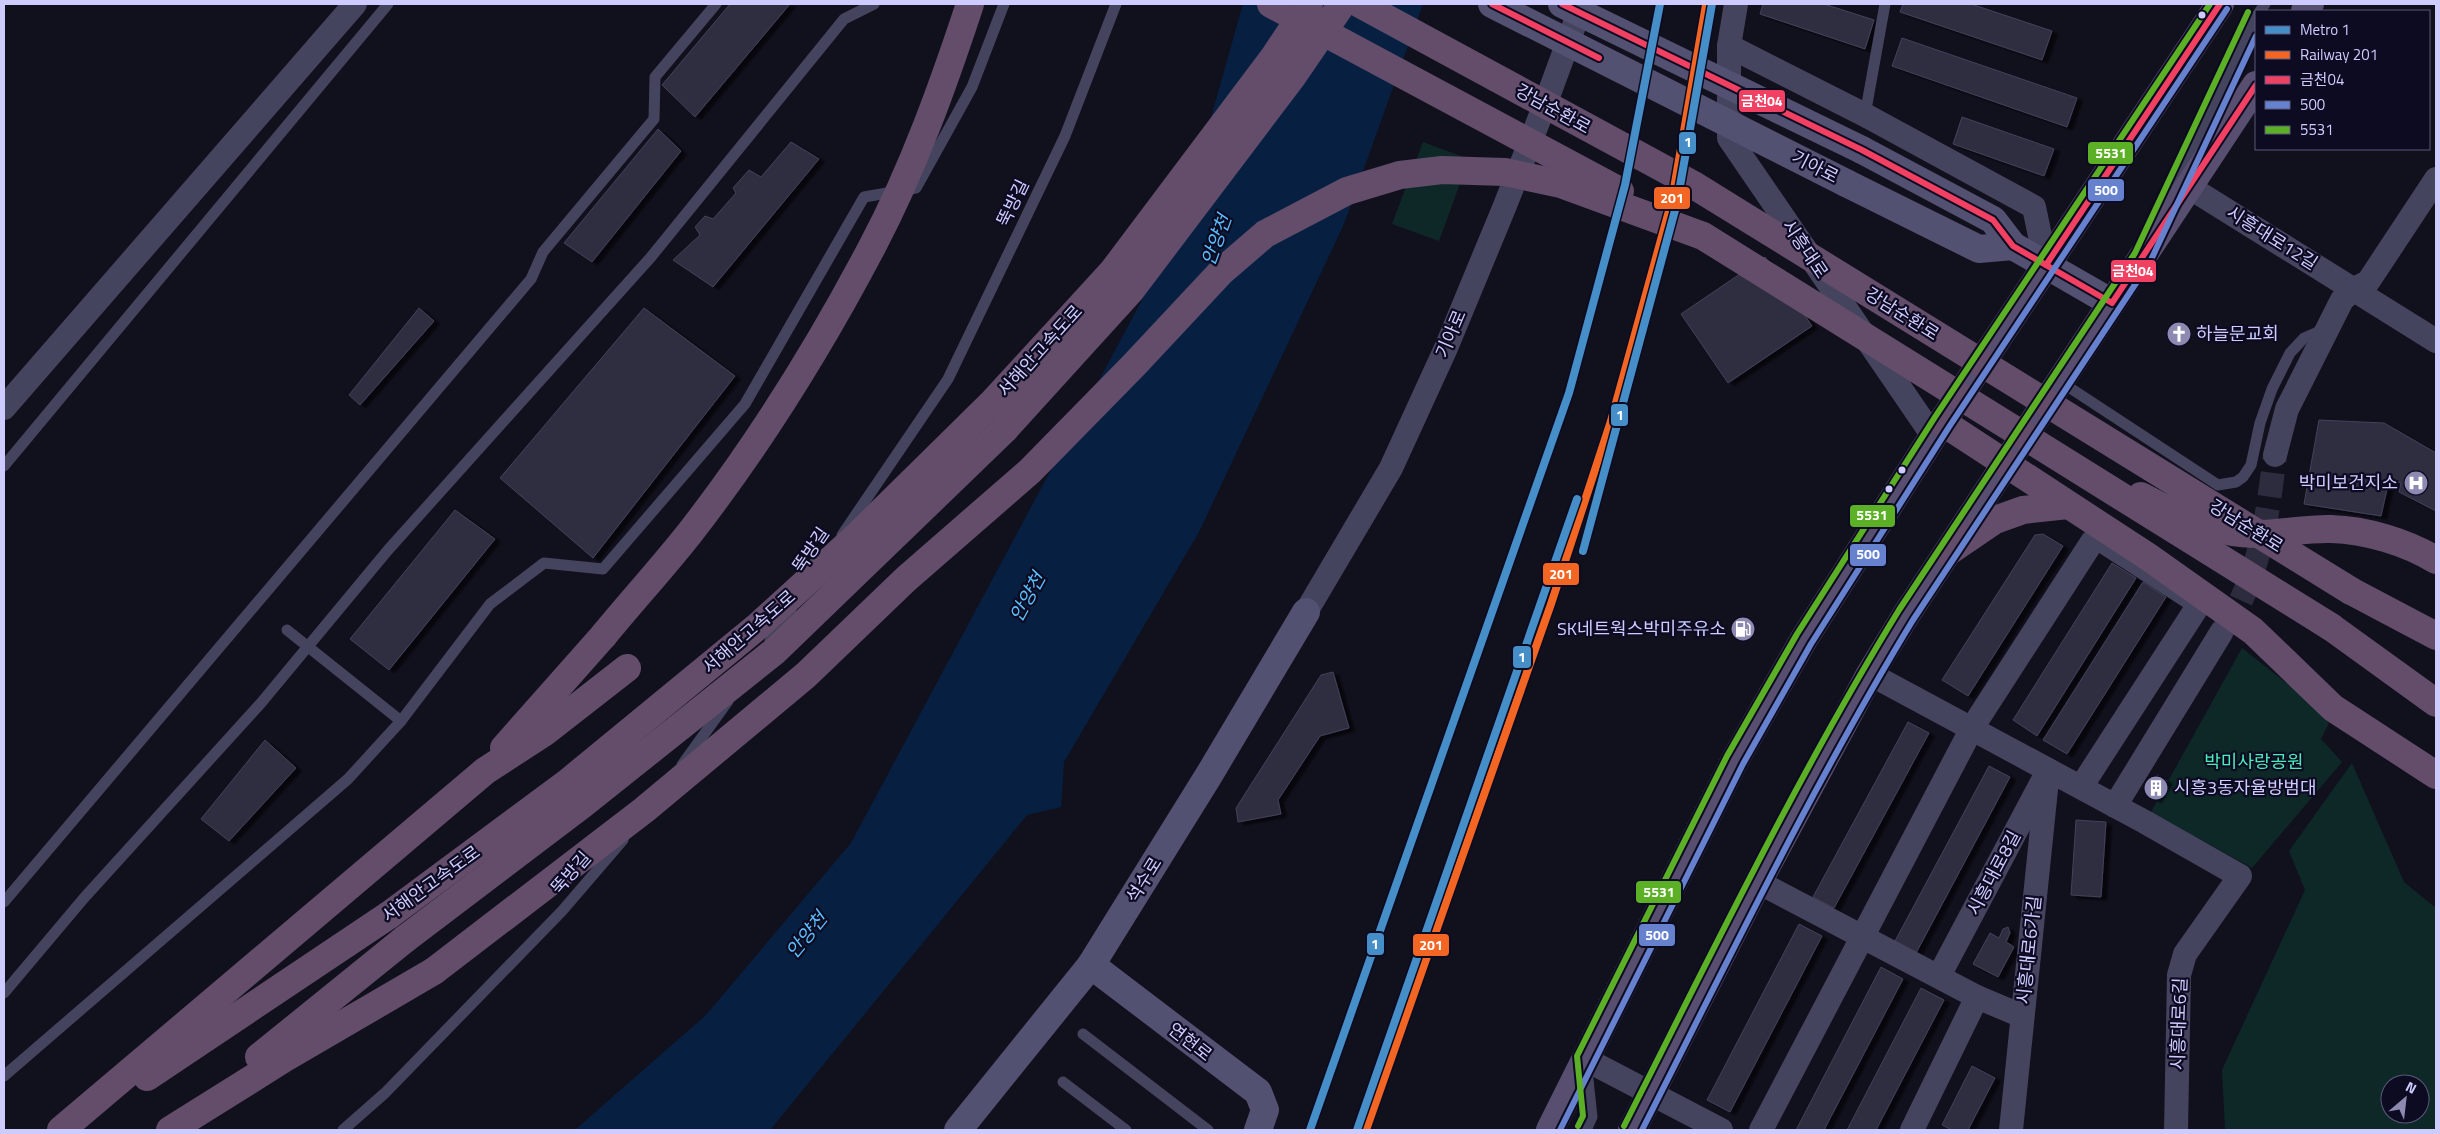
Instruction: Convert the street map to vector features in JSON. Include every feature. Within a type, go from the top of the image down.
[{"type":"highway","points":[[485,770],[604,635],[689,534],[784,398],[828,328],[874,243],[920,144],[970,4]]},
{"type":"highway","points":[[1271,4],[1703,236],[2331,626],[2436,703]]},
{"type":"highway","name":"서해안고속도로","points":[[67,1130],[389,915],[567,783],[758,626],[859,534],[993,402],[1113,271],[1263,72],[1309,4]]},
{"type":"highway","name":"서해안고속도로","points":[[170,1130],[405,939],[582,804],[775,651],[1004,430],[1131,290],[1292,76],[1342,4]]},
{"type":"highway","name":"강남순환로","points":[[1360,4],[1692,184],[2351,591],[2436,636]]},
{"type":"highway","points":[[170,1130],[285,1058],[434,971],[644,810],[806,675],[906,579],[1030,471],[1134,365],[1221,272],[1265,234],[1347,191],[1400,175],[1442,170],[1504,172],[1561,184],[1703,236]]},
{"type":"highway","points":[[1967,385],[2135,492],[2166,510],[2202,524],[2233,533],[2281,533],[2331,529],[2361,533],[2397,543],[2436,560]]},
{"type":"highway","points":[[1938,429],[2006,464],[2147,556],[2253,631],[2333,708],[2436,775]]},
{"type":"highway","points":[[1948,552],[1995,520],[2023,510],[2068,505]]},
{"type":"highway","points":[[61,1130],[485,770],[545,732],[627,668]]},
{"type":"main road","name":"기아로","points":[[1492,4],[1979,249],[2012,246]]},
{"type":"main road","name":"기아로","points":[[1562,4],[1862,150],[1993,220],[2012,246],[2112,304]]},
{"type":"main road","points":[[1550,1130],[1740,751],[1804,639],[1938,429],[2220,4]]},
{"type":"main road","points":[[1632,1130],[1758,882],[1870,674],[1906,615],[2255,87]]},
{"type":"main road","name":"석수로","points":[[958,1130],[1091,965],[1209,775],[1306,612]]},
{"type":"main road","name":"연현로","points":[[1091,965],[1258,1092],[1265,1110],[1258,1130]]},
{"type":"street","points":[[4,406],[355,4]]},
{"type":"street","name":"기아로","points":[[1306,612],[1391,468],[1446,348],[1526,154],[1582,4]]},
{"type":"street","name":"시흥대로","points":[[1736,4],[1729,46],[1729,138],[1938,429]]},
{"type":"street","points":[[1729,46],[1865,115],[2034,206],[2046,265]]},
{"type":"street","points":[[2275,455],[2287,408],[2326,328],[2342,300],[2354,289],[2368,282],[2436,179]]},
{"type":"street","name":"시흥대로12길","points":[[2189,187],[2436,341]]},
{"type":"street","points":[[1761,1130],[1972,728],[2092,542]]},
{"type":"street","points":[[2081,788],[2196,609]]},
{"type":"street","points":[[1870,674],[2115,806],[2221,633]]},
{"type":"street","name":"시흥대로8길","points":[[1940,976],[2048,770]]},
{"type":"street","name":"시흥대로6가길","points":[[2011,1130],[2048,770]]},
{"type":"street","name":"시흥대로6길","points":[[2115,806],[2240,876],[2185,954],[2179,975],[2176,1130]]},
{"type":"street","points":[[1758,882],[1977,997],[2022,1016]]},
{"type":"street","points":[[1912,1130],[1977,997]]},
{"type":"street","points":[[1585,1058],[1721,1130]]},
{"type":"lane","points":[[4,466],[388,4]]},
{"type":"lane","points":[[4,902],[531,279],[542,252],[654,119],[655,77],[716,4]]},
{"type":"lane","points":[[4,993],[84,898],[309,648],[388,550],[651,257],[844,20],[874,4]]},
{"type":"lane","points":[[4,1076],[348,779],[401,721],[490,604],[544,563],[603,569],[745,404],[864,197],[916,188],[972,87],[1004,4]]},
{"type":"lane","name":"뚝방길","points":[[343,1130],[385,1093],[562,911],[659,797],[750,670],[948,379],[1065,136],[1116,4]]},
{"type":"lane","points":[[1865,115],[1885,4]]},
{"type":"lane","points":[[2143,256],[2255,18]]},
{"type":"lane","points":[[2061,382],[2218,485],[2229,484],[2243,477],[2250,466],[2260,423],[2290,352],[2304,338],[2326,328]]},
{"type":"lane","points":[[2092,542],[2196,609]]},
{"type":"lane","points":[[287,630],[401,721]]},
{"type":"lane","points":[[1083,1034],[1208,1130]]},
{"type":"lane","points":[[1585,1058],[1592,1117],[1586,1130]]},
{"type":"lane","points":[[1063,1082],[1126,1130]]},
{"type":"green space","points":[[1423,142],[1469,159],[1439,241],[1392,224]]},
{"type":"green space","name":"박미사랑공원","points":[[2242,648],[2299,693],[2329,723],[2321,739],[2342,762],[2252,868],[2151,812]]},
{"type":"green space","points":[[2352,763],[2404,882],[2436,908],[2436,1130],[2225,1130],[2222,1070],[2305,890],[2289,851]]},
{"type":"water","name":"안양천","points":[[1243,4],[1423,4],[1344,224],[1199,532],[1064,762],[1061,807],[1027,815],[770,1130],[575,1130],[706,1015],[851,843],[1179,231]]},
{"type":"building","points":[[730,4],[790,4],[695,117],[662,85]]},
{"type":"building","points":[[1763,4],[1824,4],[1874,20],[1865,49],[1760,14]]},
{"type":"building","points":[[1903,4],[1971,4],[2052,31],[2042,60],[1900,12]]},
{"type":"building","points":[[1902,38],[2077,98],[2067,127],[1892,66]]},
{"type":"building","points":[[1962,117],[2054,149],[2044,176],[1953,144]]},
{"type":"building","points":[[658,129],[681,151],[592,262],[564,243]]},
{"type":"building","points":[[791,142],[819,159],[713,287],[673,260],[700,235],[695,227],[705,216],[713,219],[736,193],[733,188],[749,170],[761,177]]},
{"type":"building","points":[[1765,257],[1812,326],[1728,383],[1681,314]]},
{"type":"building","points":[[419,308],[434,321],[360,405],[349,395]]},
{"type":"building","points":[[644,308],[735,376],[593,558],[500,478]]},
{"type":"building","points":[[2319,420],[2384,423],[2436,453],[2436,511],[2399,492],[2401,483],[2389,480],[2381,516],[2304,504]]},
{"type":"building","points":[[455,510],[495,539],[389,670],[350,639]]},
{"type":"building","points":[[2043,534],[2063,546],[1968,696],[1942,680],[2035,535]]},
{"type":"building","points":[[2112,563],[2136,578],[2037,736],[2013,720]]},
{"type":"building","points":[[2143,582],[2166,597],[2067,754],[2043,740]]},
{"type":"building","points":[[1333,672],[1349,728],[1320,736],[1278,800],[1281,814],[1238,822],[1236,808],[1321,675]]},
{"type":"building","points":[[1908,722],[1929,733],[1834,908],[1813,897]]},
{"type":"building","points":[[265,740],[296,768],[229,841],[201,819]]},
{"type":"building","points":[[1989,766],[2010,777],[1916,953],[1895,941]]},
{"type":"building","name":"시흥3동자율방범대","points":[[2157,775],[2167,781],[2156,800],[2146,794]]},
{"type":"building","points":[[2076,820],[2106,822],[2101,897],[2071,895]]},
{"type":"building","points":[[1799,924],[1822,936],[1730,1112],[1707,1100]]},
{"type":"building","points":[[2008,927],[2010,933],[2006,942],[2014,947],[1998,977],[1973,964],[1990,933],[1999,938],[2003,929]]},
{"type":"building","points":[[1881,967],[1903,979],[1824,1130],[1796,1130]]},
{"type":"building","points":[[1921,988],[1944,1000],[1876,1130],[1847,1130]]},
{"type":"building","points":[[1972,1066],[1995,1078],[1968,1130],[1952,1130],[1942,1125]]},
{"type":"tunnel","points":[[2222,631],[2240,602],[2255,564],[2267,510],[2275,455]]},
{"type":"metro line","name":"1","points":[[1310,1130],[1569,393],[1625,185],[1660,4]]},
{"type":"metro line","name":"1","points":[[1583,551],[1677,203],[1712,4]]},
{"type":"metro line","name":"1","points":[[1357,1130],[1577,499]]},
{"type":"rail line","name":"201","points":[[1366,1130],[1551,604],[1611,421],[1672,200],[1706,5]]},
{"type":"transit line","name":"금천04","points":[[1492,4],[1599,58]]},
{"type":"transit line","name":"금천04","points":[[1562,4],[1862,150],[1993,220],[2013,246],[2112,303],[2255,87]]},
{"type":"transit line","name":"5531","points":[[1578,1126],[1583,1116],[1577,1056],[1727,756],[1797,634],[1935,417],[2210,4]]},
{"type":"transit line","name":"금천04","points":[[2046,265],[2220,4]]},
{"type":"transit line","name":"500","points":[[1560,1130],[1743,764],[1811,644],[1949,427],[2227,9]]},
{"type":"transit line","name":"5531","points":[[1624,1126],[1756,865],[1825,736],[1899,610],[2135,253],[2248,12]]},
{"type":"transit line","name":"500","points":[[1642,1130],[1806,808],[1876,682],[1913,620],[2150,262],[2255,38]]},
{"type":"place","name":"하늘문교회","points":[[2179,334]]},
{"type":"place","name":"박미보건지소","points":[[2416,483]]},
{"type":"place","name":"SK네트웍스박미주유소","points":[[1743,629]]},
{"type":"place","name":"시흥3동자율방범대","points":[[2156,788]]}]
